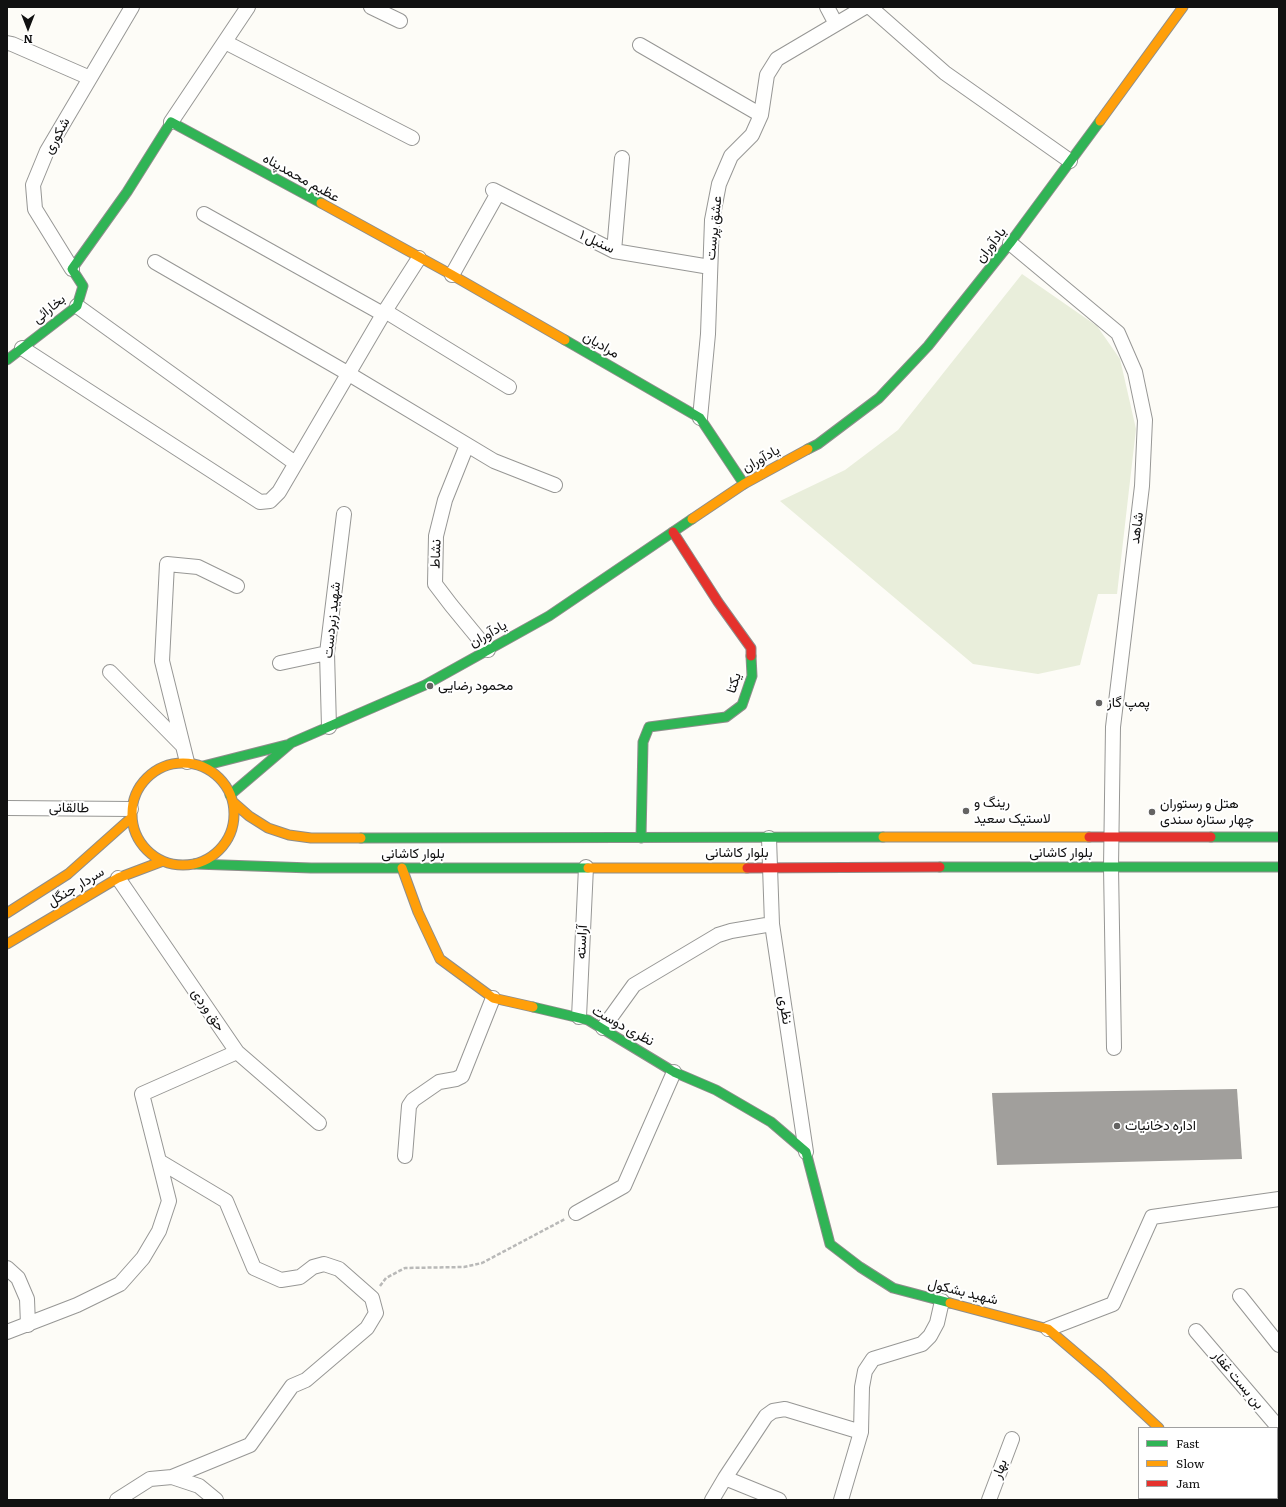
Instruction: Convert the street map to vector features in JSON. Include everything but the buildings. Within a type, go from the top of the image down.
[{"type":"main road","name":"یادآوران","points":[[232,798],[291,743],[425,685],[549,616],[744,484],[818,444],[878,398],[928,346],[1010,243],[1183,7]]},
{"type":"main road","name":"عظیم محمدپناه","points":[[171,122],[419,258]]},
{"type":"main road","points":[[72,269],[127,192],[171,122]]},
{"type":"main road","name":"مرادیان","points":[[419,258],[452,275],[700,418],[744,484]]},
{"type":"main road","name":"بخارائی","points":[[7,360],[77,306],[83,286],[72,269]]},
{"type":"main road","name":"یکتا","points":[[641,838],[643,742],[649,727],[726,717],[742,705],[752,676],[751,648],[718,602],[673,532]]},
{"type":"main road","points":[[203,766],[291,743]]},
{"type":"main road","points":[[187,762],[203,766],[217,775],[227,787],[232,798],[234,818],[230,834],[222,848],[210,858],[194,864],[178,865],[163,861],[149,853],[138,840],[132,825],[135,794],[144,780],[156,770],[171,763],[187,762]]},
{"type":"main road","name":"بلوار کاشانی","points":[[232,798],[249,816],[268,828],[289,835],[311,838],[1279,837]]},
{"type":"main road","name":"سردار جنگل","points":[[7,913],[68,874],[132,813]]},
{"type":"main road","name":"سردار جنگل","points":[[7,944],[118,878],[163,861]]},
{"type":"main road","name":"بلوار کاشانی","points":[[194,864],[311,868],[1279,867]]},
{"type":"main road","name":"نظری دوست","points":[[402,868],[418,912],[440,959],[493,998],[588,1020],[674,1072],[716,1090],[771,1122],[806,1152]]},
{"type":"main road","name":"شهید بشکول","points":[[806,1152],[830,1244],[860,1267],[893,1288],[998,1315],[1048,1330],[1103,1376],[1158,1427]]},
{"type":"street","name":"شکوری","points":[[72,269],[35,209],[34,185],[47,151],[132,7]]},
{"type":"street","points":[[171,122],[248,7]]},
{"type":"street","points":[[371,7],[400,21]]},
{"type":"street","points":[[826,7],[836,24]]},
{"type":"street","name":"عشق پرست","points":[[700,418],[708,334],[712,220],[719,184],[731,156],[752,135],[761,115],[767,75],[777,59],[865,7]]},
{"type":"street","points":[[870,7],[946,74],[1070,161]]},
{"type":"street","points":[[224,42],[412,138]]},
{"type":"street","points":[[7,43],[90,78]]},
{"type":"street","points":[[640,44],[761,115]]},
{"type":"street","points":[[614,251],[622,158]]},
{"type":"street","name":"سنبل ۱","points":[[452,275],[495,192],[614,251],[710,267]]},
{"type":"street","points":[[204,214],[384,313],[509,387]]},
{"type":"street","name":"شاهد","points":[[1010,243],[1118,333],[1135,372],[1146,420],[1142,486],[1113,727],[1111,867],[1114,1048]]},
{"type":"street","points":[[22,348],[260,502],[270,501],[279,492],[294,463],[349,374],[384,313],[419,258]]},
{"type":"street","points":[[155,262],[349,374],[494,461],[555,485]]},
{"type":"street","points":[[77,306],[294,463]]},
{"type":"street","name":"نشاط","points":[[468,445],[445,500],[436,536],[435,584],[488,650]]},
{"type":"street","name":"شهید زبردست","points":[[329,727],[327,653],[344,514]]},
{"type":"street","points":[[187,762],[162,661],[166,564],[198,567],[237,586]]},
{"type":"street","points":[[280,663],[327,653]]},
{"type":"street","points":[[110,672],[183,746]]},
{"type":"street","name":"طالقانی","points":[[7,808],[132,813]]},
{"type":"street","name":"نظری","points":[[769,838],[772,924],[806,1152]]},
{"type":"street","name":"آراسته","points":[[579,1017],[586,868]]},
{"type":"street","name":"حق وردی","points":[[118,878],[237,1052],[319,1123]]},
{"type":"street","points":[[603,1028],[634,985],[718,935],[772,924]]},
{"type":"street","points":[[405,1156],[409,1106],[413,1100],[439,1082],[456,1079],[462,1076],[493,998]]},
{"type":"street","points":[[7,1332],[77,1305],[120,1284],[143,1258],[159,1231],[169,1201],[142,1094],[237,1052]]},
{"type":"street","points":[[576,1213],[624,1186],[674,1072]]},
{"type":"street","points":[[117,1500],[150,1479],[172,1477],[250,1445],[292,1386],[306,1380],[367,1328],[376,1313],[372,1298],[338,1269],[324,1264],[313,1267],[300,1277],[280,1280],[254,1268],[226,1200],[159,1161]]},
{"type":"street","points":[[1048,1330],[1113,1304],[1152,1217],[1279,1199]]},
{"type":"street","points":[[7,1268],[18,1278],[27,1299],[28,1325]]},
{"type":"street","points":[[1240,1296],[1279,1345]]},
{"type":"street","points":[[841,1500],[861,1432],[862,1387],[865,1371],[873,1359],[922,1344],[930,1336],[936,1323],[942,1301]]},
{"type":"street","name":"بن بست غفار","points":[[1196,1331],[1279,1428]]},
{"type":"street","points":[[712,1500],[766,1416],[773,1411],[785,1408],[861,1432]]},
{"type":"street","name":"بهار","points":[[988,1500],[1012,1439]]},
{"type":"street","points":[[172,1477],[199,1486],[216,1500]]},
{"type":"street","points":[[725,1478],[778,1500]]},
{"type":"path","points":[[372,1298],[386,1278],[405,1268],[464,1267],[482,1263],[576,1213]]},
{"type":"green space","points":[[1022,274],[1097,326],[1120,359],[1136,429],[1117,594],[1098,594],[1080,665],[1038,674],[973,664],[780,501],[845,470],[898,430]]},
{"type":"traffic: fast","points":[[808,449],[818,444],[879,398],[928,346],[1010,243],[1100,121]]},
{"type":"traffic: fast","points":[[7,360],[77,306],[83,286],[72,269],[127,192],[171,122],[321,203]]},
{"type":"traffic: fast","points":[[565,340],[700,418],[744,484]]},
{"type":"traffic: fast","points":[[230,795],[291,743],[425,685],[549,616],[692,519]]},
{"type":"traffic: fast","points":[[641,838],[643,742],[649,727],[726,717],[742,705],[752,676],[751,656]]},
{"type":"traffic: fast","points":[[203,766],[286,745]]},
{"type":"traffic: fast","points":[[361,838],[883,837]]},
{"type":"traffic: fast","points":[[1211,837],[1279,837]]},
{"type":"traffic: fast","points":[[195,864],[311,868],[588,868]]},
{"type":"traffic: fast","points":[[940,867],[1279,867]]},
{"type":"traffic: fast","points":[[533,1007],[588,1020],[674,1072],[716,1090],[771,1122],[806,1152],[830,1244],[860,1267],[893,1288],[950,1303]]},
{"type":"traffic: slow","points":[[1100,121],[1183,7]]},
{"type":"traffic: slow","points":[[321,203],[452,275],[565,340]]},
{"type":"traffic: slow","points":[[692,519],[744,484],[808,449]]},
{"type":"traffic: slow","points":[[183,763],[203,767],[211,771],[219,778],[226,786],[230,794],[234,814],[230,834],[226,842],[219,850],[211,857],[203,861],[183,865],[163,861],[155,857],[147,850],[140,842],[136,834],[132,814],[136,794],[140,786],[147,778],[155,771],[163,767],[183,763]]},
{"type":"traffic: slow","points":[[233,802],[249,816],[268,828],[289,835],[311,838],[361,838]]},
{"type":"traffic: slow","points":[[7,913],[68,874],[132,817]]},
{"type":"traffic: slow","points":[[883,837],[1089,837]]},
{"type":"traffic: slow","points":[[7,944],[118,878],[163,861]]},
{"type":"traffic: slow","points":[[402,868],[418,912],[440,959],[493,998],[533,1007]]},
{"type":"traffic: slow","points":[[588,868],[747,868]]},
{"type":"traffic: slow","points":[[950,1303],[1048,1329],[1103,1376],[1158,1427]]},
{"type":"traffic: jam","points":[[673,532],[718,602],[751,648],[751,656]]},
{"type":"traffic: jam","points":[[1089,837],[1211,837]]},
{"type":"traffic: jam","points":[[747,868],[940,867]]},
{"type":"place","name":"محمود رضایی","points":[[430,686]]},
{"type":"place","name":"پمپ گاز","points":[[1099,703]]},
{"type":"place","name":"رینگ و لاستیک سعید","points":[[966,811]]},
{"type":"place","name":"هتل و رستوران چهار ستاره سندی","points":[[1152,812]]},
{"type":"place","name":"اداره دخانیات","points":[[1117,1126]]}]
